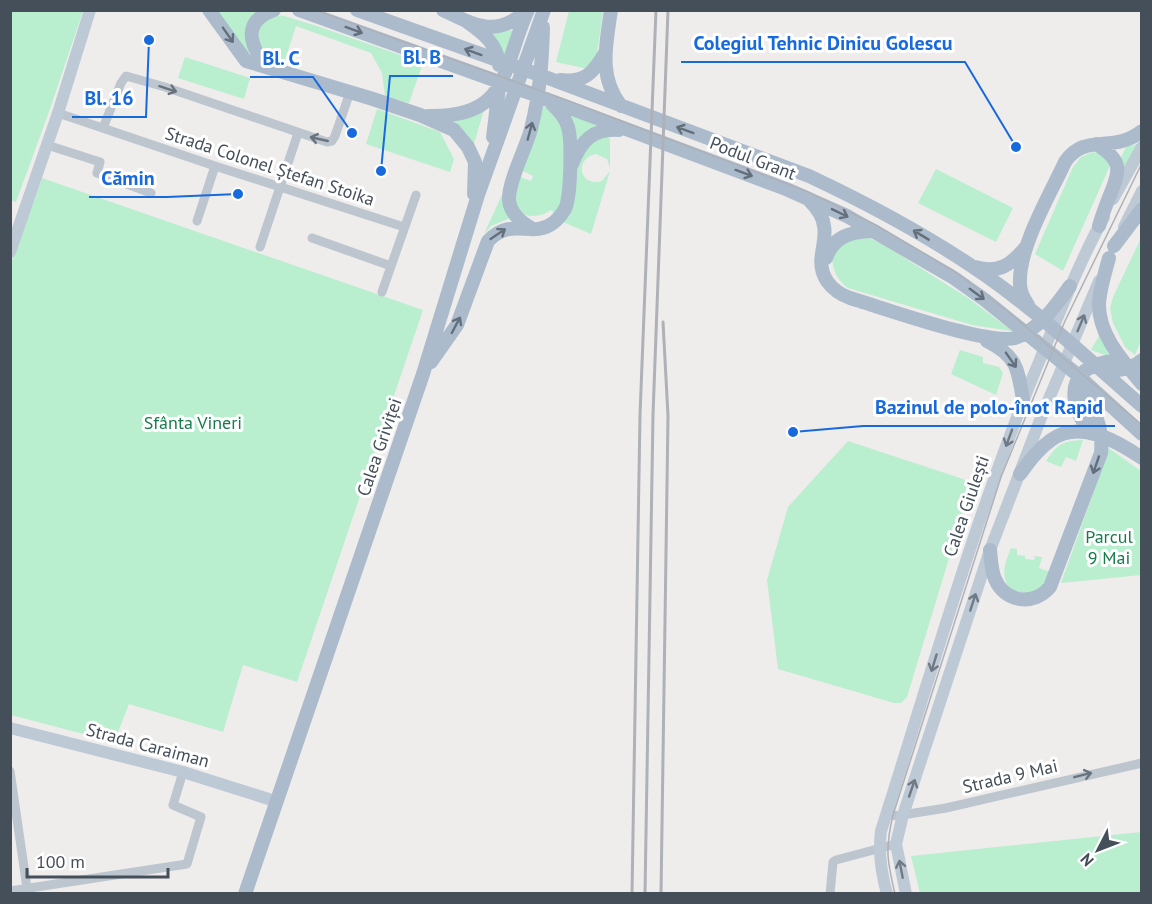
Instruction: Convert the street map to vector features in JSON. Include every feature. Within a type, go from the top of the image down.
[{"type":"main road","points":[[11,248],[58,113],[90,10]]},
{"type":"main road","points":[[209,10],[246,61],[420,115],[454,130],[464,139],[475,162],[471,217]]},
{"type":"main road","points":[[266,67],[255,51],[251,35],[257,20],[274,10]]},
{"type":"main road","name":"Podul Grant","points":[[299,10],[538,96],[807,197],[874,231],[954,278],[1012,321],[1074,372],[1142,434]]},
{"type":"main road","name":"Podul Grant","points":[[357,10],[548,78],[809,176],[883,213],[970,266],[1031,311],[1142,406]]},
{"type":"main road","points":[[442,10],[466,21],[499,28],[514,21],[527,10]]},
{"type":"main road","points":[[420,115],[445,116],[468,113],[487,102],[499,87],[527,10]]},
{"type":"main road","points":[[611,10],[605,53],[609,86],[621,106]]},
{"type":"main road","points":[[531,229],[517,217],[510,207],[509,198],[531,128],[542,71],[544,13]]},
{"type":"main road","name":"Calea Griviței","points":[[245,894],[423,374],[471,217],[544,13]]},
{"type":"main road","points":[[466,21],[481,32],[493,46],[499,61],[499,87],[490,162]]},
{"type":"main road","points":[[548,78],[570,81],[585,78],[597,67],[605,53]]},
{"type":"main road","points":[[423,374],[458,325],[488,241],[496,233],[509,228],[531,229],[547,226],[553,223],[565,209],[570,169],[570,137],[567,123],[557,109],[538,96]]},
{"type":"main road","points":[[570,169],[576,153],[587,138],[604,130],[630,131]]},
{"type":"main road","points":[[1031,311],[1024,299],[1020,282],[1026,248],[1065,162],[1077,149],[1096,144],[1122,142],[1142,131]]},
{"type":"main road","points":[[1096,144],[1111,154],[1119,172],[1099,226]]},
{"type":"main road","name":"Calea Giulești","points":[[886,894],[880,869],[881,831],[995,477],[1023,400],[1070,286],[1099,226],[1142,147]]},
{"type":"main road","name":"Calea Giulești","points":[[906,894],[896,844],[903,815],[990,550],[1042,416],[1112,252],[1142,190]]},
{"type":"main road","points":[[807,197],[817,208],[824,224],[825,234],[821,257],[828,284],[842,295],[977,336],[1004,340],[1018,337],[1045,317],[1070,286]]},
{"type":"main road","points":[[1142,209],[1112,252],[1100,296],[1100,318],[1109,340],[1142,384]]},
{"type":"main road","points":[[823,269],[828,252],[838,239],[855,232],[874,231]]},
{"type":"main road","points":[[970,266],[987,270],[1004,267],[1026,248]]},
{"type":"main road","points":[[977,336],[1001,348],[1013,360],[1019,373],[1023,400]]},
{"type":"main road","points":[[1082,354],[1104,367],[1115,370],[1126,369],[1142,360]]},
{"type":"main road","points":[[1090,432],[1075,402],[1075,390],[1079,379],[1086,369],[1098,363],[1122,360]]},
{"type":"main road","points":[[990,550],[995,578],[1001,589],[1013,598],[1032,600],[1039,597],[1053,580],[1099,460],[1102,444],[1098,419],[1074,372]]},
{"type":"main road","points":[[1020,474],[1037,452],[1053,438],[1073,431],[1090,432],[1109,439],[1142,458]]},
{"type":"main road","name":"Strada Caraiman","points":[[10,728],[183,772],[275,801]]},
{"type":"street","points":[[103,128],[126,76],[327,142],[332,141],[335,136],[350,92]]},
{"type":"street","name":"Strada Colonel Ștefan Stoika","points":[[58,113],[404,227]]},
{"type":"street","points":[[260,247],[298,133]]},
{"type":"street","points":[[47,145],[100,162],[97,173],[151,193]]},
{"type":"street","points":[[197,221],[214,166]]},
{"type":"street","points":[[382,292],[416,195]]},
{"type":"street","points":[[312,238],[391,266]]},
{"type":"street","name":"Strada 9 Mai","points":[[903,815],[946,808],[1142,763]]},
{"type":"street","points":[[10,771],[27,888]]},
{"type":"street","points":[[10,891],[187,864],[201,817],[173,805],[183,772]]},
{"type":"street","points":[[888,809],[893,815],[903,815]]},
{"type":"street","points":[[830,894],[833,862],[896,844]]},
{"type":"green space","points":[[11,10],[83,11],[16,202],[10,200]]},
{"type":"green space","points":[[217,11],[262,11],[247,45],[249,54]]},
{"type":"green space","points":[[569,11],[603,11],[597,54],[588,69],[556,62]]},
{"type":"green space","points":[[273,15],[317,26],[423,63],[409,103],[385,96],[382,73],[371,53],[296,26],[285,60],[261,51],[257,27]]},
{"type":"green space","points":[[514,30],[505,55],[503,55],[489,32]]},
{"type":"green space","points":[[185,57],[250,78],[244,99],[178,78]]},
{"type":"green space","points":[[543,106],[593,123],[610,139],[610,168],[607,159],[596,154],[584,161],[582,167],[584,177],[594,182],[602,181],[610,171],[591,234],[563,222],[551,210],[537,216],[530,216],[523,214],[515,205],[514,190],[520,177],[531,181],[533,176],[523,171]]},
{"type":"green space","points":[[377,109],[440,132],[454,159],[450,172],[366,144]]},
{"type":"green space","points":[[484,110],[473,147],[450,120]]},
{"type":"green space","points":[[1140,143],[1125,170],[1120,159],[1126,147]]},
{"type":"green space","points":[[1093,152],[1110,162],[1109,168],[1063,271],[1035,254],[1073,167],[1081,157]]},
{"type":"green space","points":[[936,169],[1013,208],[996,242],[918,203]]},
{"type":"green space","name":"Sfânta Vineri","points":[[42,178],[423,310],[297,682],[243,665],[223,732],[129,704],[114,742],[11,715],[10,266]]},
{"type":"green space","points":[[506,186],[510,218],[491,226],[484,234]]},
{"type":"green space","points":[[850,238],[869,238],[884,245],[968,298],[1012,331],[972,325],[848,288],[840,281],[836,273],[832,254]]},
{"type":"green space","points":[[1141,238],[1141,341],[1135,355],[1125,347],[1113,323],[1110,308]]},
{"type":"green space","points":[[1100,334],[1114,358],[1091,350]]},
{"type":"green space","points":[[960,350],[983,357],[983,363],[999,367],[1003,373],[996,395],[951,374]]},
{"type":"green space","points":[[1083,440],[1076,461],[1066,457],[1061,467],[1046,461],[1061,444]]},
{"type":"green space","points":[[848,441],[960,478],[965,480],[970,489],[907,697],[901,703],[894,703],[778,669],[767,580],[788,507]]},
{"type":"green space","name":"Parcul 9 Mai","points":[[1107,447],[1141,471],[1141,575],[1061,583],[1099,477]]},
{"type":"green space","points":[[1011,548],[1017,549],[1017,555],[1025,556],[1025,559],[1034,560],[1035,556],[1042,557],[1039,568],[1053,573],[1049,581],[1033,595],[1010,590],[1007,585],[1004,574]]},
{"type":"green space","points":[[1141,832],[1141,893],[920,893],[911,856]]},
{"type":"tram line","points":[[315,10],[566,100],[806,191],[876,225],[954,271],[1011,314],[1142,425]]},
{"type":"tram line","points":[[895,894],[888,854],[893,815],[1001,477],[1065,321],[1142,163]]},
{"type":"railway","points":[[632,894],[640,415],[656,10]]},
{"type":"railway","points":[[645,894],[653,415],[668,10]]},
{"type":"railway","points":[[661,894],[668,416],[663,322]]},
{"type":"place","name":"Bl. 16","points":[[149,40]]},
{"type":"place","name":"Bl. C","points":[[352,133]]},
{"type":"place","name":"Colegiul Tehnic Dinicu Golescu","points":[[1016,147]]},
{"type":"place","name":"Bl. B","points":[[381,171]]},
{"type":"place","name":"Cămin","points":[[238,194]]},
{"type":"place","name":"Bazinul de polo-înot Rapid","points":[[793,432]]}]
